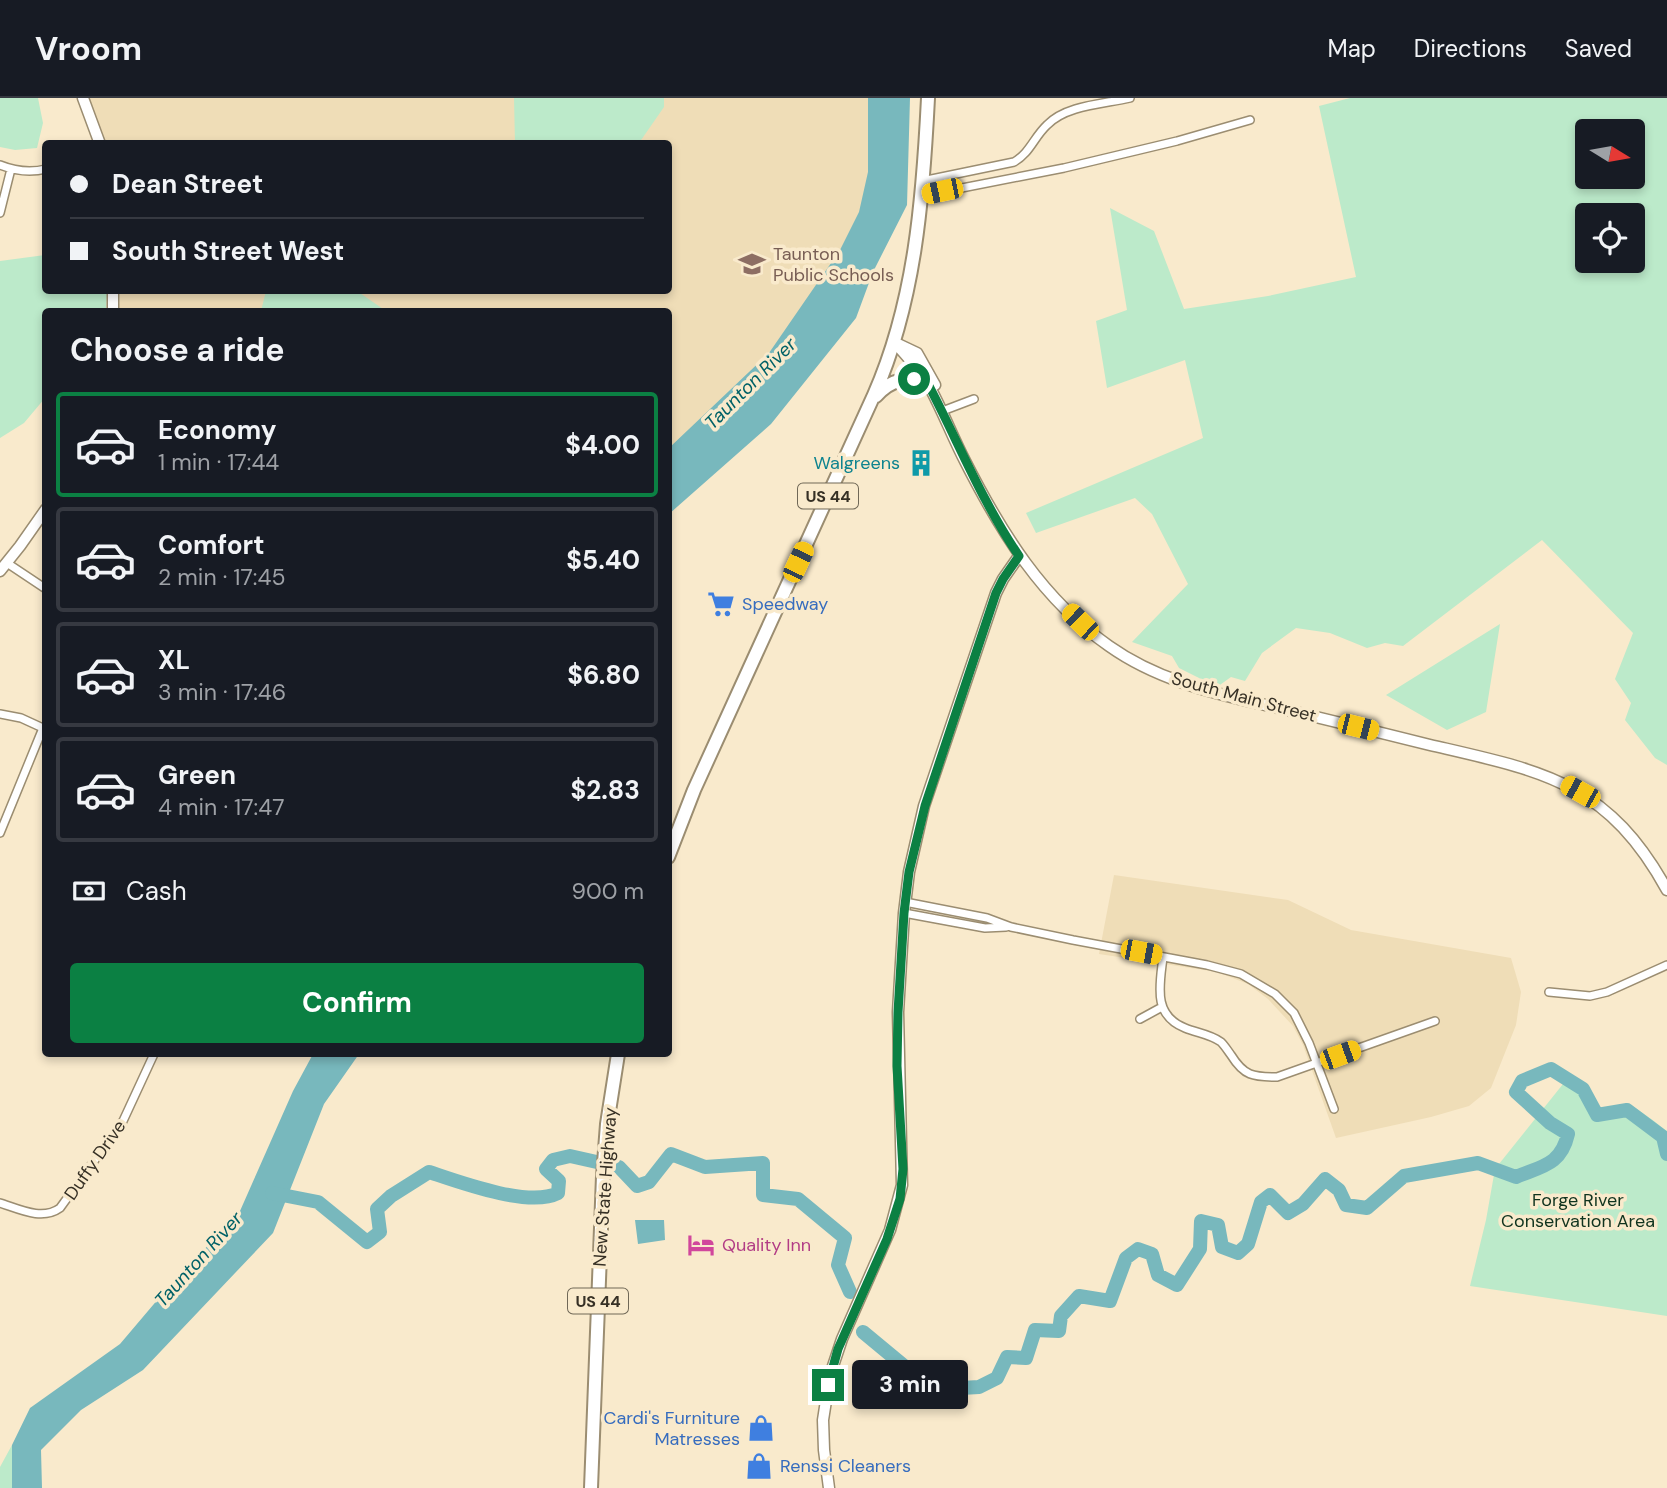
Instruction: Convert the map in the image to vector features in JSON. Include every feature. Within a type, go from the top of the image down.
[{"type":"highway","name":"US 44","points":[[672,847],[694,790],[895,343],[912,270],[928,98]]},
{"type":"highway","points":[[869,405],[883,388],[895,381],[914,379],[928,384]]},
{"type":"highway","name":"New State Highway","points":[[591,1488],[603,1176],[618,1057]]},
{"type":"main road","points":[[83,98],[99,140]]},
{"type":"main road","points":[[895,343],[928,384],[957,445]]},
{"type":"main road","points":[[895,343],[917,353],[922,360],[945,410],[957,445]]},
{"type":"main road","name":"South Main Street","points":[[957,445],[1003,533],[1019,556],[1054,596],[1097,637],[1122,654],[1160,674],[1212,692],[1501,760],[1536,771],[1592,800],[1621,825],[1642,850],[1667,890]]},
{"type":"main road","points":[[4,567],[42,515]]},
{"type":"main road","points":[[829,1488],[823,1430],[830,1376],[842,1339],[894,1222],[902,1185],[897,1040],[904,908],[914,847],[929,792],[996,593],[1019,556]]},
{"type":"street","points":[[922,181],[1014,162],[1027,153],[1046,125],[1063,114],[1130,98]]},
{"type":"street","points":[[920,196],[1064,169],[1250,120]]},
{"type":"street","points":[[0,165],[34,172],[42,170]]},
{"type":"street","points":[[0,213],[10,169]]},
{"type":"street","points":[[945,410],[974,399]]},
{"type":"street","points":[[4,567],[42,587]]},
{"type":"street","points":[[0,714],[20,718],[42,728]]},
{"type":"street","points":[[0,833],[42,734]]},
{"type":"street","points":[[904,908],[985,928],[1011,927],[1227,969],[1269,989],[1294,1013],[1317,1063],[1334,1110]]},
{"type":"street","points":[[1163,957],[1158,995],[1162,1007],[1173,1021],[1183,1028],[1204,1034],[1223,1044],[1240,1070],[1249,1074],[1277,1077],[1435,1021]]},
{"type":"street","points":[[1549,992],[1590,996],[1608,992],[1667,965]]},
{"type":"street","points":[[1140,1019],[1162,1007]]},
{"type":"street","name":"Duffy Drive","points":[[0,1203],[41,1214],[60,1209],[127,1115],[153,1057]]},
{"type":"shaded area","name":"Taunton Public Schools","points":[[87,98],[875,98],[873,172],[851,237],[772,357],[672,452],[672,308],[119,308],[120,294],[672,294],[672,140],[105,140]]},
{"type":"shaded area","points":[[1114,875],[1288,900],[1351,930],[1511,958],[1521,992],[1516,1025],[1491,1088],[1469,1106],[1336,1138],[1303,1045],[1293,1026],[1268,999],[1248,984],[1217,972],[1099,954]]},
{"type":"green space","points":[[0,98],[38,98],[43,123],[37,148],[15,150],[0,147]]},
{"type":"green space","points":[[514,98],[664,98],[664,107],[641,140],[515,140]]},
{"type":"green space","points":[[1350,98],[1667,98],[1667,765],[1655,758],[1625,720],[1631,703],[1615,679],[1633,633],[1542,540],[1403,646],[1385,643],[1367,648],[1330,633],[1296,628],[1262,653],[1245,681],[1231,677],[1217,687],[1179,668],[1172,656],[1132,642],[1188,584],[1152,514],[1135,498],[1036,533],[1026,513],[1203,438],[1185,360],[1107,388],[1096,321],[1127,310],[1110,208],[1154,231],[1184,309],[1268,296],[1356,277],[1319,106]]},
{"type":"green space","points":[[42,255],[42,294],[107,294],[106,308],[42,308],[42,402],[24,423],[0,438],[0,261]]},
{"type":"green space","points":[[265,294],[361,294],[382,308],[262,308]]},
{"type":"green space","points":[[1500,624],[1486,712],[1447,730],[1386,695]]},
{"type":"green space","name":"Forge River Conservation Area","points":[[1567,1079],[1578,1084],[1594,1109],[1598,1111],[1626,1104],[1667,1131],[1667,1316],[1470,1286],[1495,1169]]},
{"type":"green space","points":[[12,1445],[12,1488],[0,1488],[0,1467]]},
{"type":"water","name":"Taunton River","points":[[868,98],[910,98],[907,205],[873,272],[856,318],[771,424],[672,511],[672,445],[769,353],[840,250],[859,212],[868,172]]},
{"type":"water","name":"Taunton River","points":[[311,1057],[357,1057],[324,1104],[273,1233],[143,1370],[81,1410],[41,1450],[42,1488],[12,1488],[12,1445],[30,1408],[120,1344],[240,1211],[293,1091]]},
{"type":"water","points":[[635,1220],[664,1220],[665,1240],[638,1244]]},
{"type":"waterway","points":[[863,1332],[904,1366],[935,1375],[961,1388],[979,1387],[997,1378],[1007,1357],[1026,1358],[1035,1330],[1059,1331],[1061,1316],[1079,1296],[1110,1301],[1126,1258],[1138,1249],[1152,1254],[1158,1275],[1177,1285],[1200,1249],[1201,1221],[1218,1225],[1222,1247],[1238,1253],[1248,1244],[1261,1202],[1270,1195],[1288,1213],[1303,1204],[1325,1179],[1339,1190],[1346,1205],[1367,1208],[1404,1176],[1478,1163],[1516,1177],[1542,1167],[1561,1152],[1568,1134],[1550,1123],[1516,1092],[1522,1081],[1551,1069],[1583,1089],[1597,1115],[1627,1110],[1663,1137],[1667,1154]]},
{"type":"waterway","points":[[272,1193],[318,1202],[367,1242],[380,1232],[377,1209],[391,1196],[429,1172],[512,1196],[545,1197],[558,1193],[559,1181],[546,1169],[553,1160],[570,1156],[619,1167],[637,1186],[649,1182],[671,1154],[705,1167],[763,1163],[763,1195],[798,1199],[845,1238],[838,1265],[850,1292]]},
{"type":"place","name":"Taunton Public Schools","points":[[752,264]]},
{"type":"place","name":"Walgreens","points":[[921,463]]},
{"type":"place","name":"Speedway","points":[[721,604]]},
{"type":"place","name":"Quality Inn","points":[[701,1245]]},
{"type":"place","name":"Cardi's Furniture Matresses","points":[[761,1428]]},
{"type":"place","name":"Renssi Cleaners","points":[[759,1466]]},
{"type":"route","points":[[828,1385],[838,1349],[894,1222],[902,1191],[903,1145],[897,1066],[898,1012],[904,913],[916,835],[996,593],[1019,556],[1003,533],[964,460],[928,384],[914,379]]}]
